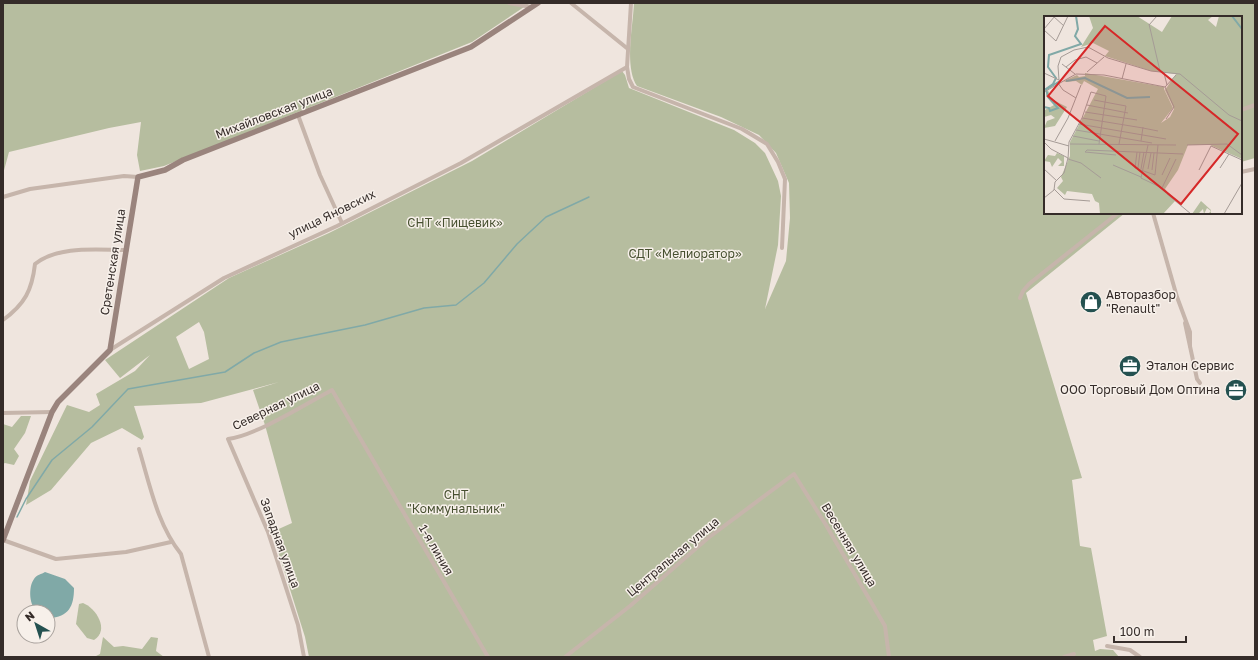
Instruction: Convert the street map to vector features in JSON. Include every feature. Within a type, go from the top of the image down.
[{"type":"street","points":[[509,3],[531,7]]},
{"type":"street","name":"Михайловская улица","points":[[3,197],[30,189],[124,176],[138,177],[165,170],[183,160],[470,47],[538,3]]},
{"type":"street","points":[[571,3],[628,49]]},
{"type":"street","points":[[631,3],[627,67],[628,78],[633,87],[742,129],[767,144],[778,162],[785,179],[782,248]]},
{"type":"street","name":"улица Яновских","points":[[3,540],[52,412],[58,402],[110,350],[224,278],[342,223],[467,159],[627,67]]},
{"type":"street","points":[[1242,110],[1255,105]]},
{"type":"street","points":[[298,115],[320,174],[342,223]]},
{"type":"street","points":[[1242,172],[1255,169]]},
{"type":"street","name":"Сретенская улица","points":[[110,350],[138,177]]},
{"type":"street","points":[[1020,298],[1023,291],[1029,284],[1117,214]]},
{"type":"street","points":[[1153,214],[1177,297],[1190,332],[1190,346],[1197,379],[1200,383]]},
{"type":"street","points":[[3,320],[25,300],[33,281],[35,264],[44,256],[70,251],[127,250]]},
{"type":"street","name":"Северная улица","points":[[228,439],[236,438],[265,425],[332,390]]},
{"type":"street","name":"1-я линия","points":[[332,390],[488,657]]},
{"type":"street","points":[[3,413],[52,412]]},
{"type":"street","name":"Западная улица","points":[[228,439],[268,532],[298,625],[304,657]]},
{"type":"street","points":[[139,449],[159,515],[171,542],[181,554],[209,657]]},
{"type":"street","name":"Весенняя улица","points":[[794,474],[826,525],[885,626],[889,657]]},
{"type":"street","name":"Центральная улица","points":[[565,657],[630,606],[708,538],[794,474]]},
{"type":"street","points":[[3,540],[56,559],[126,552],[171,542]]},
{"type":"street","points":[[1107,646],[1130,650],[1140,657]]},
{"type":"street","points":[[1064,657],[1074,654]]},
{"type":"green space","points":[[3,3],[530,3],[472,42],[164,166],[140,171],[137,155],[141,122],[109,128],[9,152],[3,174]]},
{"type":"green space","points":[[634,3],[1255,3],[1255,158],[1242,162],[1242,16],[1044,16],[1044,214],[1124,214],[1026,293],[1082,478],[1072,480],[1080,546],[1091,548],[1107,636],[1093,640],[1095,651],[1100,649],[1113,650],[1119,657],[309,657],[305,637],[272,532],[292,523],[265,425],[253,390],[279,382],[201,403],[134,406],[144,437],[142,440],[122,428],[91,443],[51,490],[26,505],[30,481],[67,405],[89,412],[100,405],[96,394],[135,371],[150,355],[120,378],[105,360],[229,278],[329,233],[472,161],[622,71],[625,75],[629,88],[734,130],[755,143],[765,153],[778,181],[781,196],[778,245],[765,309],[786,261],[790,218],[789,183],[776,153],[759,135],[721,117],[637,86],[633,78],[631,68],[630,46]],"holes":[[[199,322],[204,332],[209,359],[189,369],[176,337]]]},
{"type":"green space","points":[[21,416],[31,416],[25,433],[14,449],[19,456],[14,465],[3,464],[3,424],[12,427]]},
{"type":"green space","points":[[83,603],[92,609],[101,625],[99,636],[94,640],[87,638],[76,624],[79,604]]},
{"type":"green space","points":[[103,637],[114,647],[123,646],[142,649],[151,637],[158,638],[156,651],[164,657],[94,657],[100,654]]},
{"type":"water","points":[[45,572],[65,579],[74,588],[73,600],[66,613],[56,617],[56,604],[32,604],[30,592],[32,583],[36,576]]},
{"type":"waterway","points":[[17,517],[26,499],[52,460],[92,427],[128,389],[225,372],[254,353],[281,342],[365,325],[424,308],[456,305],[484,283],[517,244],[546,217],[589,197]]},
{"type":"place","name":"Авторазбор \"Renault\"","points":[[1091,302]]},
{"type":"place","name":"Эталон Сервис","points":[[1130,366]]},
{"type":"place","name":"ООО Торговый Дом Оптина","points":[[1236,390]]},
{"type":"park label","name":"СНТ «Пищевик»","points":[[455,223]]},
{"type":"park label","name":"СДТ «Мелиоратор»","points":[[685,254]]},
{"type":"park label","name":"СНТ \"Коммунальник\"","points":[[456,502]]}]
